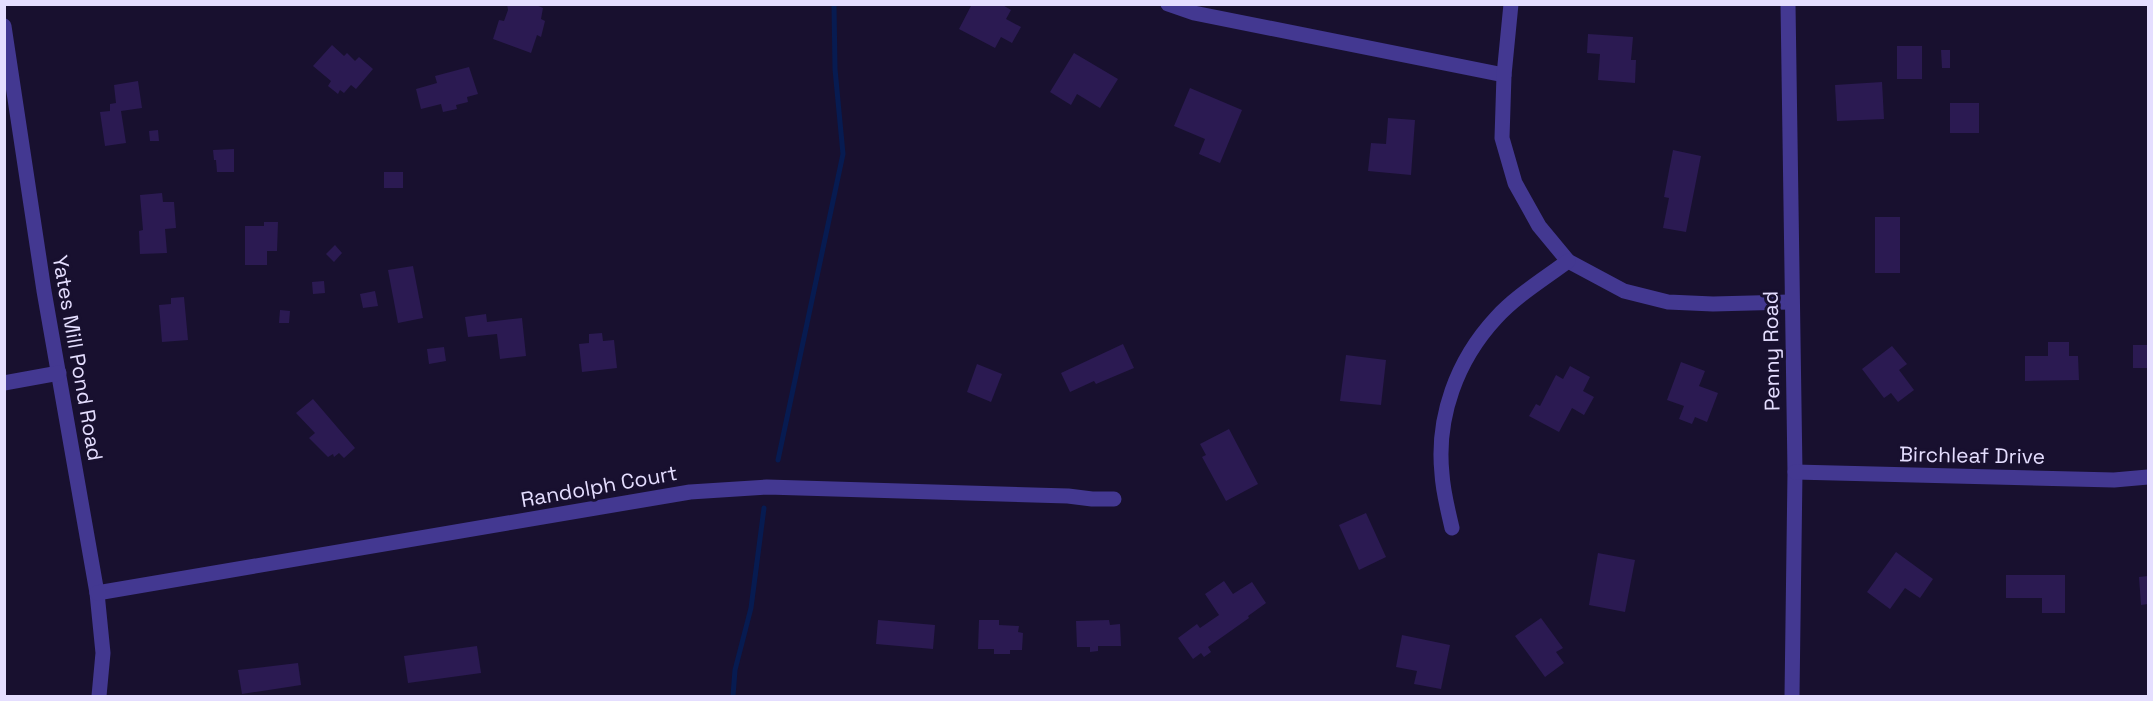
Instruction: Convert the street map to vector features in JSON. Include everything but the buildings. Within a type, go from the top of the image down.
[{"type":"street","points":[[1167,4],[1194,13],[1504,75]]},
{"type":"street","points":[[1511,4],[1504,75],[1502,138],[1515,183],[1539,226],[1568,261],[1624,291],[1668,302],[1713,304],[1791,302]]},
{"type":"street","name":"Penny Road","points":[[1788,4],[1795,471],[1792,696]]},
{"type":"street","name":"Yates Mill Pond Road","points":[[4,26],[59,373],[97,593],[103,652],[99,696]]},
{"type":"street","points":[[1452,528],[1442,474],[1442,427],[1457,374],[1481,334],[1497,317],[1568,261]]},
{"type":"street","points":[[4,383],[59,373]]},
{"type":"street","name":"Birchleaf Drive","points":[[1795,471],[2114,480],[2148,477]]},
{"type":"street","name":"Randolph Court","points":[[97,593],[690,492],[768,487],[1114,499]]},
{"type":"waterway","points":[[778,460],[843,154],[835,69],[834,4]]},
{"type":"waterway","points":[[733,696],[735,670],[751,608],[764,508]]}]
